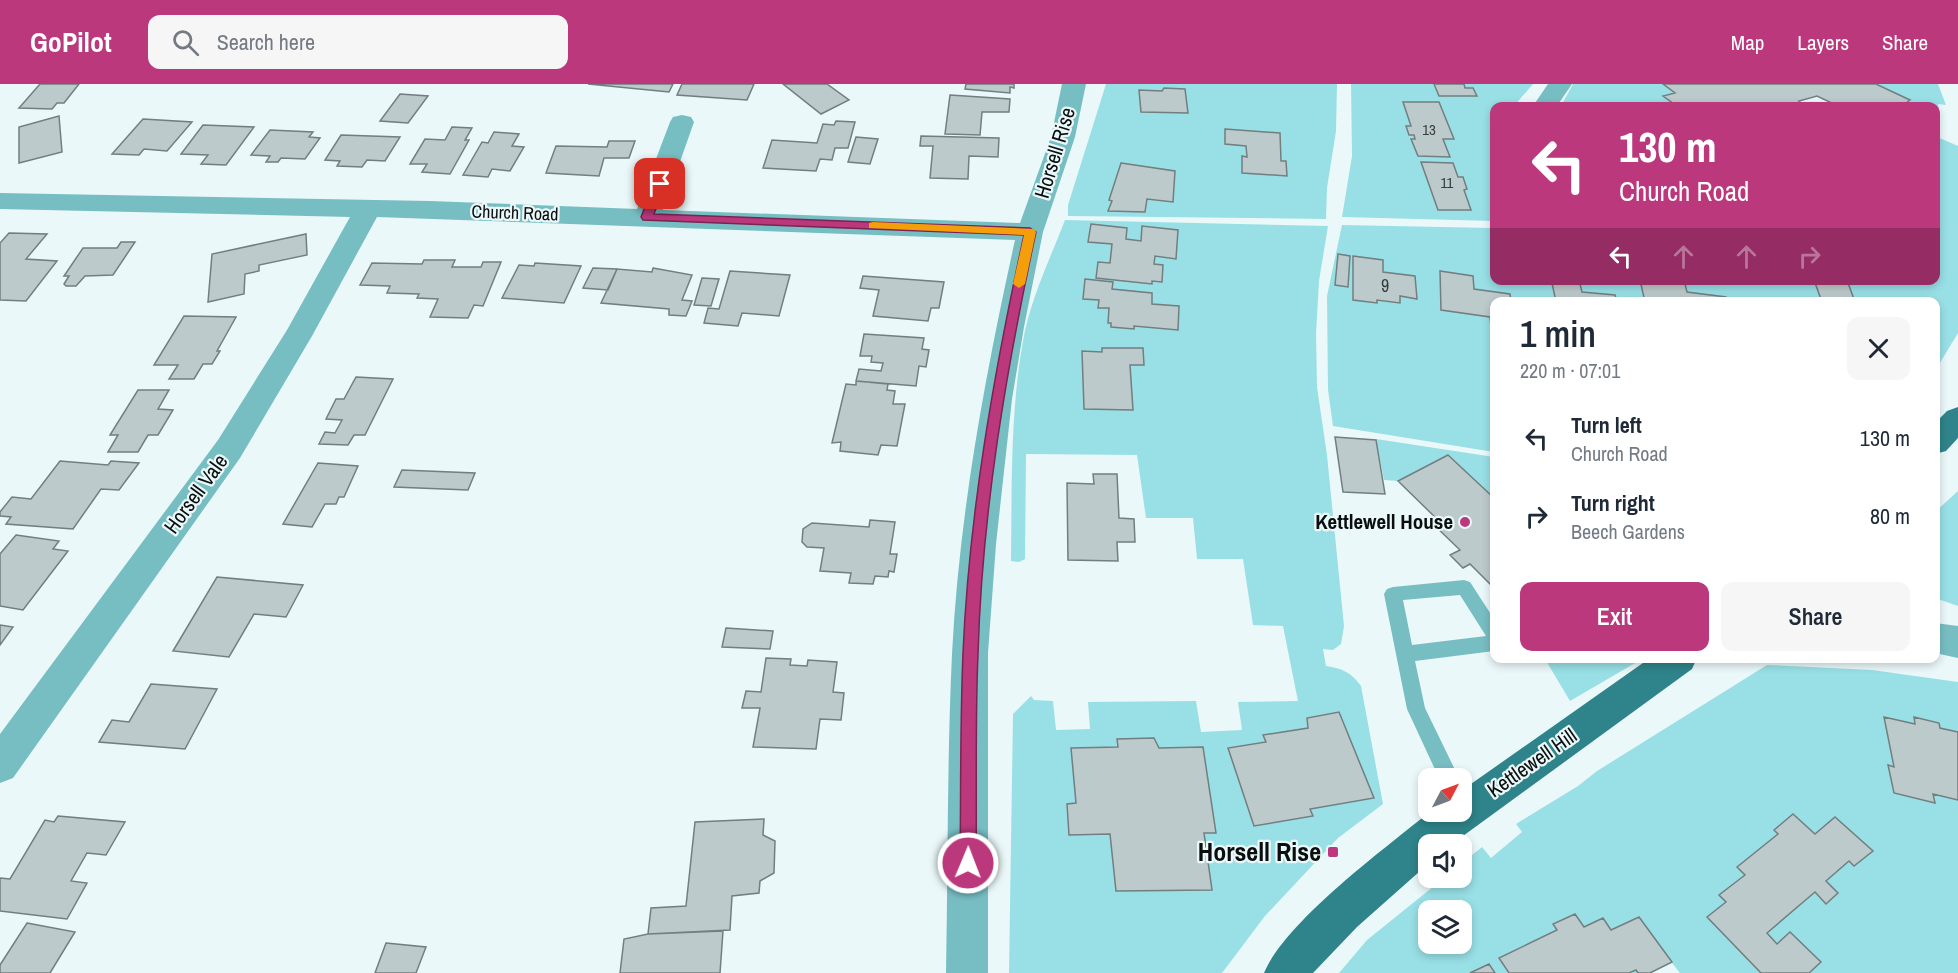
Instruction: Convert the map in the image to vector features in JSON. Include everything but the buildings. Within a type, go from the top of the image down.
[{"type":"main road","points":[[1940,437],[1958,419]]},
{"type":"main road","name":"Kettlewell Hill","points":[[1472,787],[1671,663]]},
{"type":"main road","name":"Kettlewell Hill","points":[[1285,973],[1318,933],[1432,822]]},
{"type":"street","name":"Horsell Rise","points":[[967,973],[970,653],[979,544],[1010,327],[1030,232],[1063,137],[1074,84]]},
{"type":"street","points":[[1548,102],[1560,84]]},
{"type":"street","points":[[647,217],[680,121]]},
{"type":"street","name":"Church Road","points":[[0,201],[368,208],[1030,232]]},
{"type":"street","name":"Horsell Vale","points":[[0,765],[229,449],[298,336],[368,208]]},
{"type":"street","points":[[1940,639],[1958,642]]},
{"type":"lane","points":[[1447,768],[1416,709],[1407,654],[1393,594],[1464,587],[1490,628]]},
{"type":"lane","points":[[1407,654],[1490,644]]},
{"type":"shaded area","points":[[1106,84],[1337,84],[1336,131],[1327,188],[1326,219],[1068,216],[1068,205]]},
{"type":"shaded area","points":[[1351,84],[1533,84],[1517,102],[1490,102],[1490,221],[1342,217],[1352,156]]},
{"type":"shaded area","points":[[1573,84],[1663,84],[1675,93],[1664,96],[1672,102],[1563,102]]},
{"type":"shaded area","points":[[1876,84],[1938,84],[1946,105],[1940,104],[1940,102],[1907,102],[1910,100]]},
{"type":"shaded area","points":[[1940,138],[1958,146],[1958,333],[1940,363],[1940,297],[1490,297],[1490,451],[1333,426],[1328,390],[1327,296],[1342,225],[1490,228],[1490,285],[1940,285]]},
{"type":"shaded area","points":[[1065,220],[1328,226],[1319,281],[1316,334],[1317,387],[1327,455],[1344,626],[1341,644],[1333,650],[1323,649],[1326,666],[1346,672],[1361,686],[1383,804],[1338,838],[1265,916],[1222,973],[1009,973],[1013,714],[1031,696],[1034,700],[1053,701],[1056,730],[1090,729],[1088,702],[1196,701],[1201,732],[1242,730],[1238,702],[1298,701],[1283,626],[1253,625],[1243,559],[1197,559],[1193,518],[1146,518],[1137,455],[1026,454],[1025,559],[1019,562],[1011,561],[1014,423],[1023,341],[1035,295]]},
{"type":"shaded area","points":[[1376,439],[1490,456],[1490,494],[1448,455],[1398,481],[1384,480]]},
{"type":"shaded area","points":[[1958,491],[1958,606],[1940,600],[1940,507]]},
{"type":"shaded area","points":[[1547,663],[1635,663],[1570,701]]},
{"type":"shaded area","points":[[1767,665],[1872,670],[1958,682],[1958,973],[1680,973],[1672,963],[1650,973],[1339,973],[1367,940],[1432,888],[1472,888],[1472,855],[1482,847],[1491,858],[1522,832],[1516,824],[1578,786],[1597,771]]},
{"type":"slow traffic","points":[[873,225],[1030,232],[1019,284]]},
{"type":"place","name":"Kettlewell House","points":[[1465,522]]},
{"type":"place","name":"Horsell Rise","points":[[1333,852]]},
{"type":"route","points":[[660,184],[647,217],[1030,232],[998,399],[979,544],[970,653],[968,863]]}]
